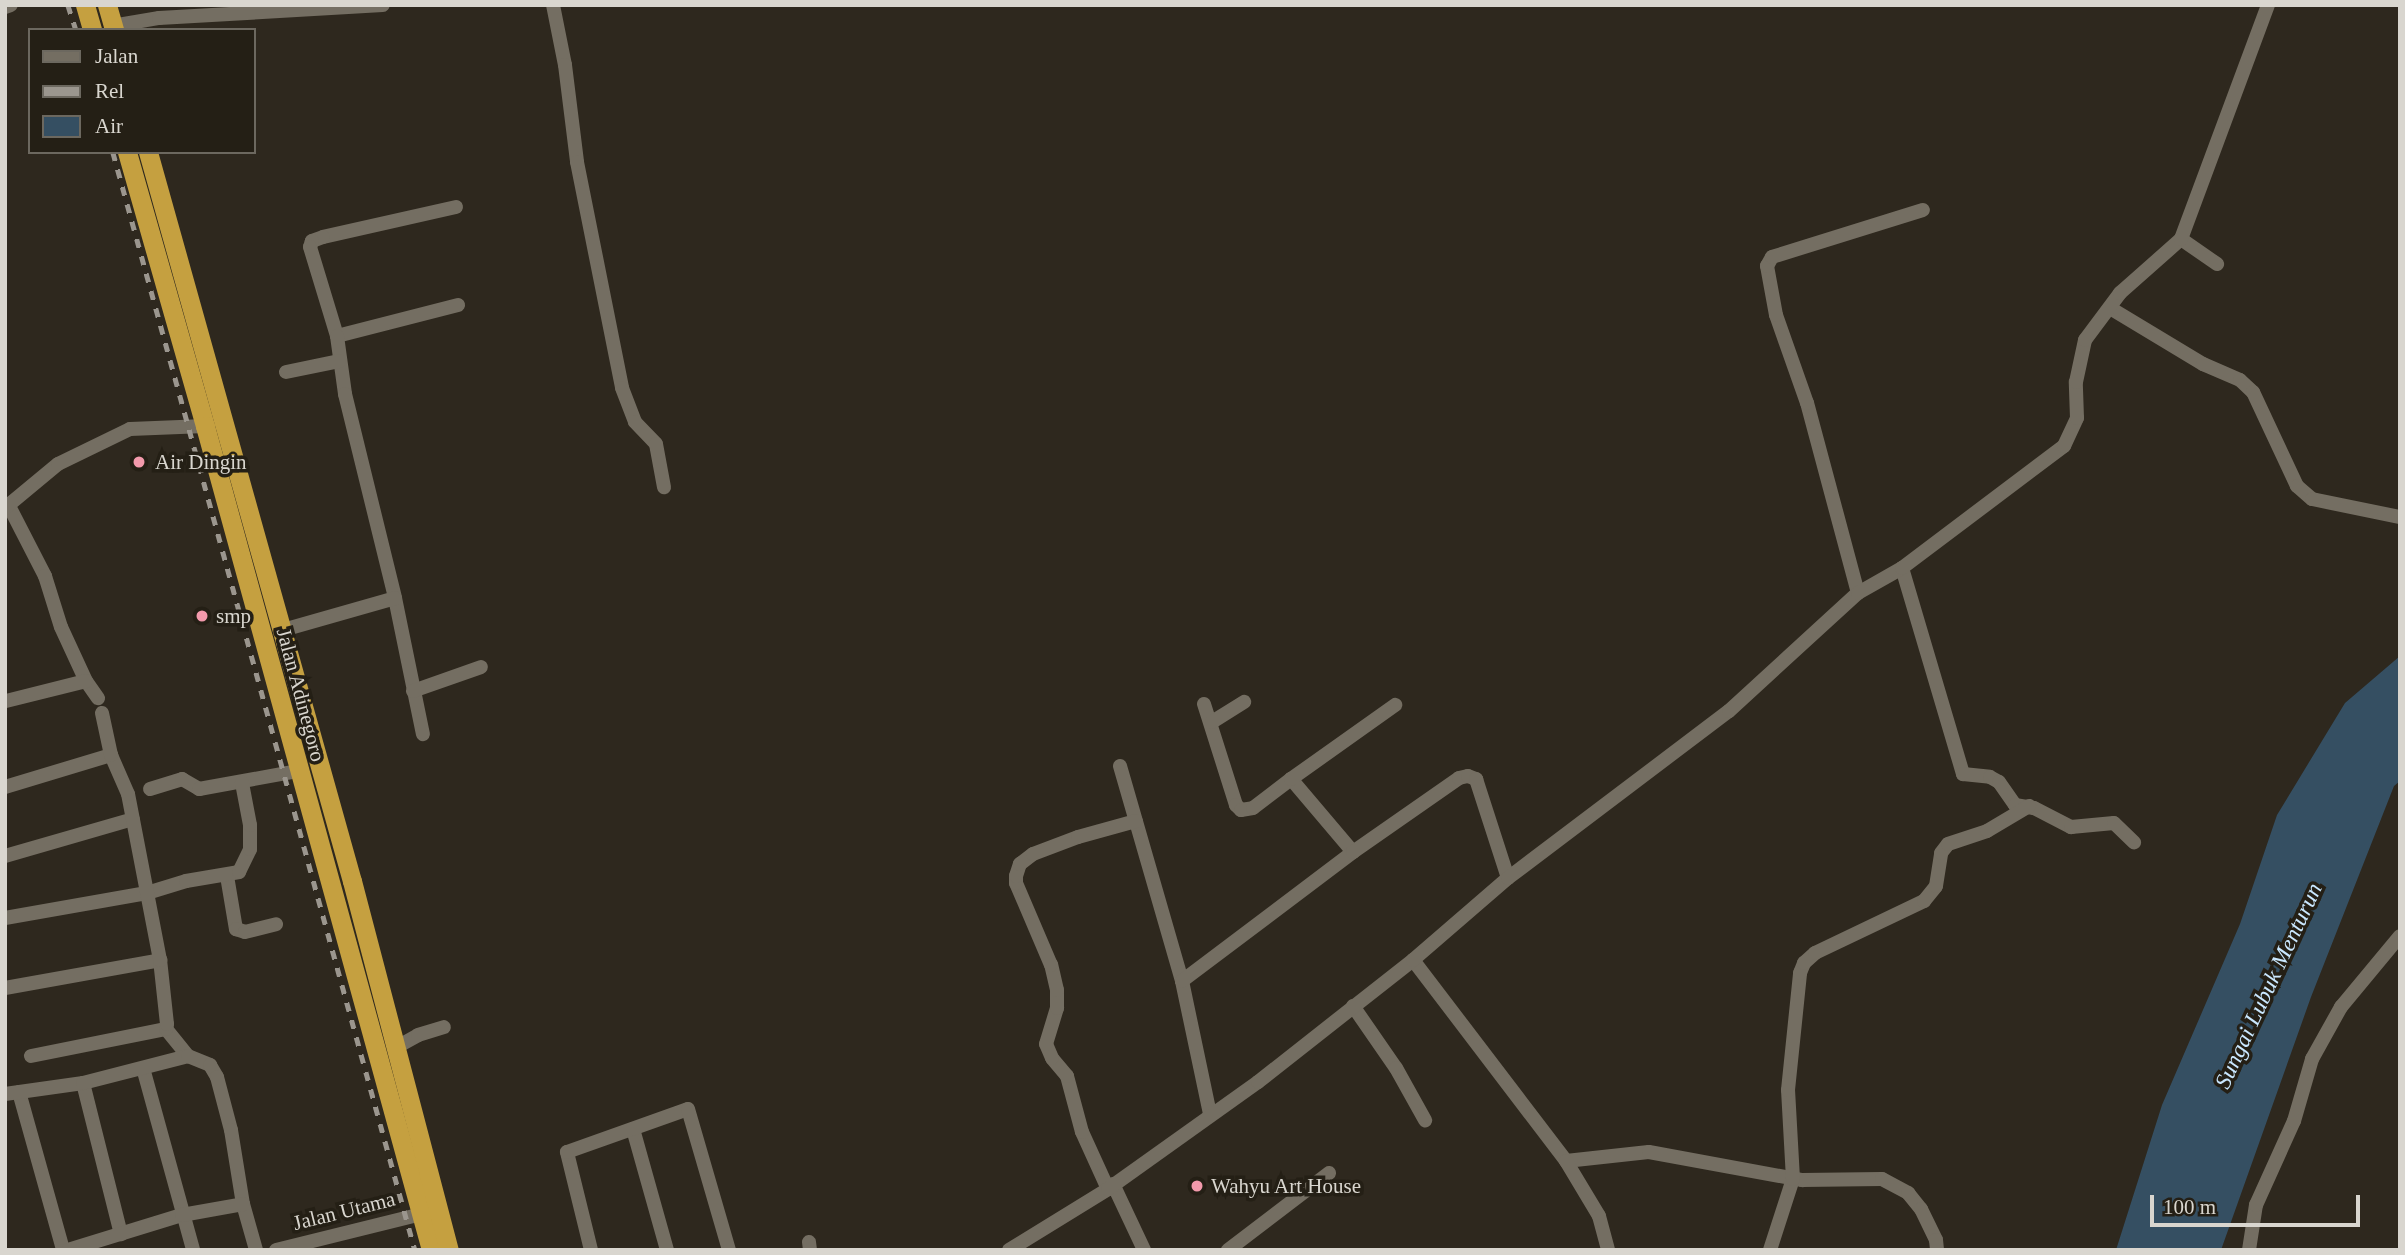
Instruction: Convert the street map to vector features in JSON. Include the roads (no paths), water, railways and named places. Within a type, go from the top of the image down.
[{"type":"highway","points":[[85,5],[91,28]]},
{"type":"highway","points":[[107,5],[113,28]]},
{"type":"highway","name":"Jalan Adinegoro","points":[[128,154],[431,1250]]},
{"type":"highway","name":"Jalan Adinegoro","points":[[149,154],[352,881],[449,1250]]},
{"type":"highway","points":[[320,852],[334,851],[341,845]]},
{"type":"highway","points":[[330,886],[352,881]]},
{"type":"street","points":[[5,7],[11,5]]},
{"type":"street","points":[[113,28],[159,18],[383,5]]},
{"type":"street","points":[[553,5],[565,65],[577,162],[622,388],[635,422],[656,444],[664,487]]},
{"type":"street","points":[[1016,1248],[1258,1082],[1413,960],[1508,878],[1729,711],[1858,593],[1902,568],[2064,446],[2077,418],[2077,382],[2085,340],[2134,278],[2181,239],[2268,5]]},
{"type":"street","points":[[423,734],[396,598],[345,394],[337,336],[310,247],[312,241],[456,207]]},
{"type":"street","points":[[1858,593],[1807,403],[1776,315],[1767,267],[1772,257],[1923,210]]},
{"type":"street","points":[[2181,239],[2217,264]]},
{"type":"street","points":[[337,336],[458,306]]},
{"type":"street","points":[[2110,308],[2203,364],[2240,380],[2253,392],[2297,486],[2312,499],[2400,517]]},
{"type":"street","points":[[286,372],[339,361]]},
{"type":"street","points":[[98,698],[86,681],[61,626],[45,576],[7,507],[58,464],[130,429],[205,426]]},
{"type":"street","points":[[1902,568],[1960,769],[1969,777],[1990,777],[1999,782],[2015,805],[2029,806],[2071,827],[2114,823],[2134,842]]},
{"type":"street","points":[[283,630],[396,598]]},
{"type":"street","points":[[414,691],[481,667]]},
{"type":"street","points":[[6,701],[86,681]]},
{"type":"street","points":[[1212,722],[1244,702]]},
{"type":"street","points":[[1204,704],[1212,722],[1236,805],[1241,810],[1253,807],[1395,705]]},
{"type":"street","points":[[102,713],[111,755],[128,793],[160,960],[168,1021],[166,1029]]},
{"type":"street","points":[[5,788],[111,755]]},
{"type":"street","points":[[1121,766],[1182,981],[1210,1114]]},
{"type":"street","points":[[150,789],[182,779],[199,789],[298,771]]},
{"type":"street","points":[[1182,981],[1353,852],[1459,778],[1468,776],[1476,779],[1508,878]]},
{"type":"street","points":[[1291,779],[1353,852]]},
{"type":"street","points":[[6,913],[147,893],[186,881],[239,872],[250,849],[250,825],[242,783]]},
{"type":"street","points":[[1770,1250],[1793,1179],[1788,1090],[1800,973],[1804,963],[1815,953],[1924,901],[1936,886],[1937,867],[1948,844],[1987,831],[2029,806]]},
{"type":"street","points":[[5,856],[133,819]]},
{"type":"street","points":[[1136,821],[1078,837],[1033,854],[1020,864],[1016,883],[1051,965],[1057,990],[1057,1008],[1046,1044],[1052,1058],[1067,1076],[1082,1132],[1144,1250]]},
{"type":"street","points":[[227,876],[236,929],[245,932],[276,924]]},
{"type":"street","points":[[2249,1250],[2256,1205],[2294,1121],[2312,1059],[2334,1018],[2400,936]]},
{"type":"street","points":[[5,988],[160,960]]},
{"type":"street","points":[[1413,960],[1566,1161],[1599,1216],[1608,1250]]},
{"type":"street","points":[[1353,1006],[1396,1068],[1424,1120]]},
{"type":"street","points":[[395,1048],[418,1035],[444,1027]]},
{"type":"street","points":[[166,1029],[188,1056],[210,1065],[217,1077],[238,1161],[243,1204],[256,1250]]},
{"type":"street","points":[[31,1056],[166,1029]]},
{"type":"street","points":[[188,1056],[83,1083],[12,1093],[66,1250],[182,1215],[243,1204]]},
{"type":"street","points":[[143,1068],[193,1250]]},
{"type":"street","points":[[83,1083],[121,1234]]},
{"type":"street","points":[[591,1250],[567,1152],[691,1110],[729,1250]]},
{"type":"street","points":[[633,1129],[667,1250]]},
{"type":"street","points":[[1566,1161],[1649,1152],[1793,1179],[1869,1178],[1894,1183],[1921,1209],[1936,1240],[1937,1250]]},
{"type":"street","points":[[1228,1250],[1329,1173]]},
{"type":"street","name":"Jalan Utama","points":[[276,1250],[421,1213]]},
{"type":"water","name":"Sungai Lubuk Menturun","points":[[2400,656],[2400,781],[2394,786],[2311,997],[2221,1250],[2116,1250],[2162,1105],[2240,924],[2277,815],[2345,703]]},
{"type":"railway","points":[[68,5],[75,28]]},
{"type":"railway","points":[[114,154],[415,1250]]},
{"type":"place","name":"Air Dingin","points":[[139,462]]},
{"type":"place","name":"smp","points":[[202,616]]},
{"type":"place","name":"Wahyu Art House","points":[[1197,1186]]}]
